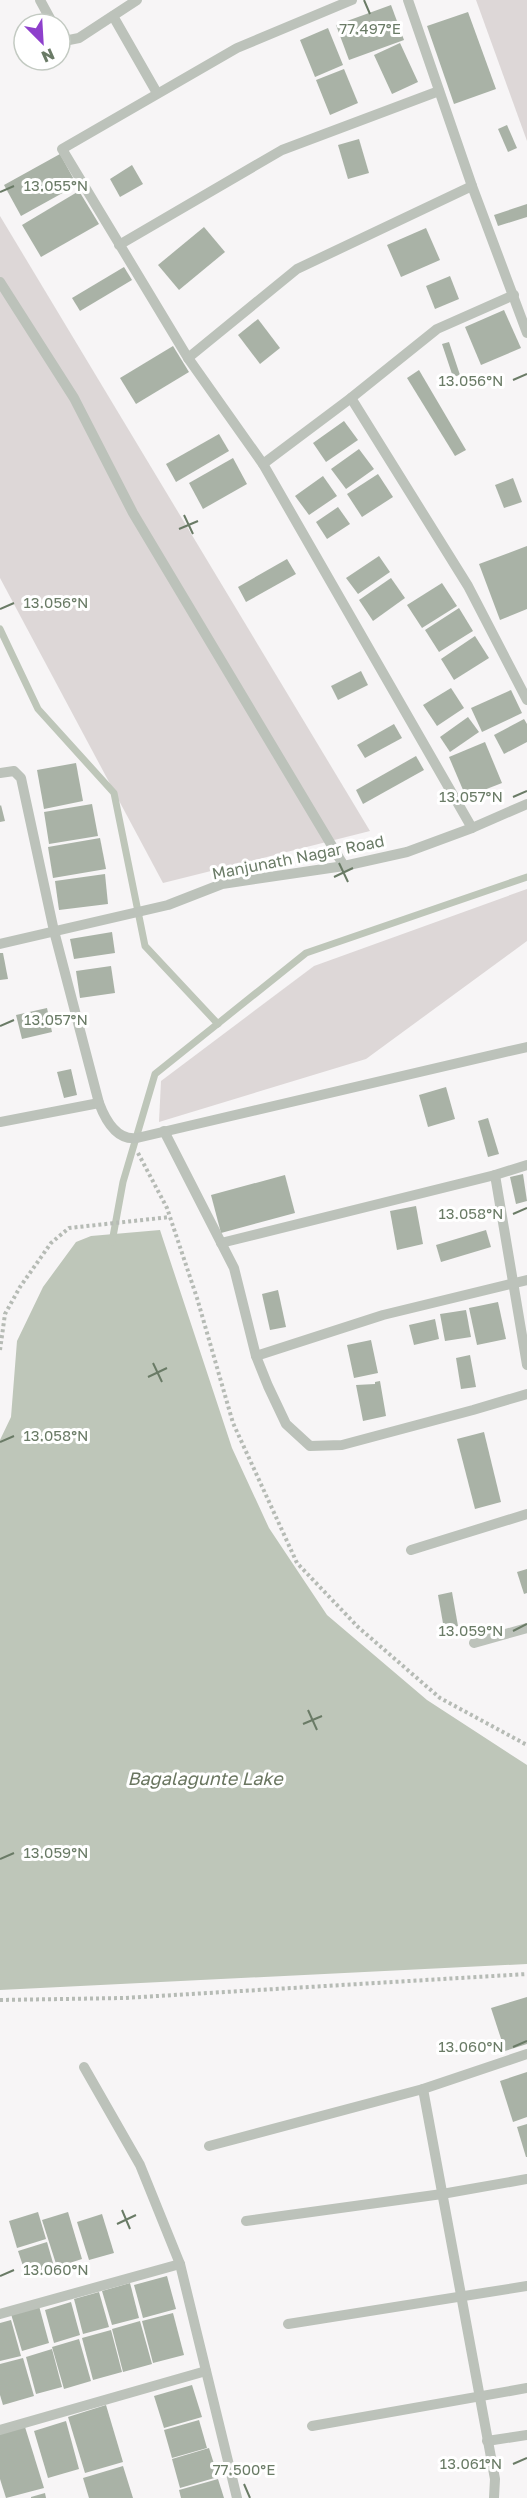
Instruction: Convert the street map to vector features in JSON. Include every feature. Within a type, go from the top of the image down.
[{"type":"street","points":[[72,39],[79,38],[137,0]]},
{"type":"street","points":[[408,0],[472,186],[527,333]]},
{"type":"street","points":[[348,1],[237,48],[62,148],[188,358],[263,464],[472,828]]},
{"type":"street","points":[[113,16],[157,93]]},
{"type":"street","points":[[119,245],[282,150],[440,91]]},
{"type":"street","points":[[188,358],[297,269],[472,186]]},
{"type":"street","points":[[0,282],[74,398],[133,513],[344,866]]},
{"type":"street","points":[[263,464],[437,329],[514,295]]},
{"type":"street","points":[[351,398],[468,586],[527,700]]},
{"type":"street","points":[[0,773],[14,771],[21,778],[54,932],[99,1103],[104,1117],[114,1130],[130,1139],[527,1047]]},
{"type":"street","name":"Manjunath Nagar Road","points":[[0,944],[168,904],[222,884],[344,866],[407,852],[472,828],[527,804]]},
{"type":"street","points":[[0,1122],[99,1103]]},
{"type":"street","points":[[164,1131],[234,1268],[256,1356],[286,1424],[310,1446],[342,1445],[527,1394]]},
{"type":"street","points":[[221,1242],[495,1175],[527,1165]]},
{"type":"street","points":[[495,1175],[527,1365]]},
{"type":"street","points":[[256,1356],[383,1315],[527,1280]]},
{"type":"street","points":[[411,1550],[527,1514]]},
{"type":"street","points":[[474,1643],[527,1628]]},
{"type":"street","points":[[209,2146],[423,2089],[527,2054]]},
{"type":"street","points":[[84,2067],[140,2166],[180,2264],[237,2498]]},
{"type":"street","points":[[423,2089],[495,2479],[494,2498]]},
{"type":"street","points":[[246,2221],[442,2194],[527,2179]]},
{"type":"street","points":[[0,2314],[180,2264]]},
{"type":"street","points":[[288,2324],[527,2286]]},
{"type":"street","points":[[0,2430],[206,2371]]},
{"type":"street","points":[[312,2426],[527,2388]]},
{"type":"street","points":[[487,2441],[527,2435]]},
{"type":"path","points":[[130,1139],[170,1217],[197,1298],[233,1423],[297,1563],[358,1627],[440,1698],[527,1745]]},
{"type":"path","points":[[0,1350],[5,1314],[15,1296],[51,1243],[69,1228],[170,1217]]},
{"type":"path","points":[[0,2000],[20,2002],[124,1998],[527,1974]]},
{"type":"shaded area","points":[[476,0],[527,0],[527,141]]},
{"type":"shaded area","points":[[0,216],[370,831],[163,883],[0,578]]},
{"type":"shaded area","points":[[527,889],[527,941],[366,1059],[159,1122],[161,1081],[314,966]]},
{"type":"water","name":"Bagalagunte Lake","points":[[160,1230],[232,1448],[269,1528],[327,1615],[427,1700],[527,1765],[527,1964],[0,1990],[0,1440],[11,1417],[17,1341],[43,1287],[76,1242],[91,1236]]},
{"type":"building","points":[[391,5],[404,40],[349,60],[336,25]]},
{"type":"building","points":[[468,12],[496,89],[454,104],[427,26]]},
{"type":"building","points":[[328,28],[343,65],[315,77],[300,40]]},
{"type":"building","points":[[400,43],[418,82],[392,94],[374,55]]},
{"type":"building","points":[[344,69],[358,103],[330,115],[316,80]]},
{"type":"building","points":[[507,125],[517,148],[508,152],[498,129]]},
{"type":"building","points":[[359,139],[369,173],[348,179],[338,145]]},
{"type":"building","points":[[60,154],[77,185],[21,216],[4,185]]},
{"type":"building","points":[[132,165],[143,184],[120,197],[110,179]]},
{"type":"building","points":[[79,191],[99,224],[41,257],[22,225]]},
{"type":"building","points":[[527,204],[527,217],[498,226],[494,215]]},
{"type":"building","points":[[204,227],[225,252],[179,290],[158,265]]},
{"type":"building","points":[[426,228],[440,260],[401,277],[387,245]]},
{"type":"building","points":[[124,267],[132,280],[80,311],[72,298]]},
{"type":"building","points":[[450,276],[459,299],[435,309],[426,286]]},
{"type":"building","points":[[504,310],[521,348],[481,365],[465,327]]},
{"type":"building","points":[[258,319],[280,348],[260,364],[238,335]]},
{"type":"building","points":[[449,342],[460,375],[453,377],[442,344]]},
{"type":"building","points":[[173,346],[189,372],[136,404],[120,378]]},
{"type":"building","points":[[419,370],[466,450],[455,456],[407,378]]},
{"type":"building","points":[[344,421],[358,440],[326,462],[313,443]]},
{"type":"building","points":[[219,434],[229,451],[176,482],[166,464]]},
{"type":"building","points":[[359,449],[374,469],[346,489],[331,469]]},
{"type":"building","points":[[233,458],[247,484],[203,509],[189,483]]},
{"type":"building","points":[[378,474],[393,497],[362,517],[347,494]]},
{"type":"building","points":[[323,476],[337,496],[309,515],[295,496]]},
{"type":"building","points":[[513,478],[522,502],[504,508],[495,485]]},
{"type":"building","points":[[338,507],[350,524],[327,539],[316,522]]},
{"type":"building","points":[[527,546],[527,609],[500,620],[479,564]]},
{"type":"building","points":[[379,556],[390,572],[358,594],[346,578]]},
{"type":"building","points":[[287,559],[296,574],[246,602],[238,587]]},
{"type":"building","points":[[391,578],[405,598],[373,621],[359,600]]},
{"type":"building","points":[[442,583],[457,606],[422,628],[407,605]]},
{"type":"building","points":[[459,608],[473,631],[439,652],[425,630]]},
{"type":"building","points":[[475,636],[489,658],[454,680],[441,659]]},
{"type":"building","points":[[361,671],[368,685],[338,700],[331,686]]},
{"type":"building","points":[[451,688],[464,708],[437,726],[423,705]]},
{"type":"building","points":[[511,690],[522,713],[482,732],[471,708]]},
{"type":"building","points":[[468,717],[479,732],[450,752],[440,737]]},
{"type":"building","points":[[524,719],[527,724],[527,742],[504,754],[494,735]]},
{"type":"building","points":[[394,724],[402,738],[365,758],[357,745]]},
{"type":"building","points":[[485,742],[502,783],[466,797],[449,757]]},
{"type":"building","points":[[416,756],[424,770],[363,804],[356,790]]},
{"type":"building","points":[[76,763],[83,801],[44,809],[37,770]]},
{"type":"building","points":[[92,804],[98,836],[49,844],[44,812]]},
{"type":"building","points":[[0,806],[5,821],[0,822]]},
{"type":"building","points":[[100,838],[106,869],[53,878],[48,847]]},
{"type":"building","points":[[105,874],[108,904],[59,910],[55,881]]},
{"type":"building","points":[[112,932],[115,953],[74,959],[70,939]]},
{"type":"building","points":[[0,953],[3,953],[8,979],[0,980]]},
{"type":"building","points":[[111,966],[115,993],[80,998],[76,971]]},
{"type":"building","points":[[47,1008],[52,1032],[22,1039],[16,1015]]},
{"type":"building","points":[[71,1069],[77,1095],[64,1098],[57,1072]]},
{"type":"building","points":[[446,1087],[455,1119],[428,1127],[419,1095]]},
{"type":"building","points":[[488,1118],[499,1154],[488,1157],[478,1121]]},
{"type":"building","points":[[523,1174],[527,1201],[516,1204],[510,1177]]},
{"type":"building","points":[[285,1175],[295,1213],[221,1233],[211,1195]]},
{"type":"building","points":[[416,1206],[423,1244],[397,1250],[390,1211]]},
{"type":"building","points":[[486,1230],[491,1247],[441,1262],[436,1245]]},
{"type":"building","points":[[278,1290],[286,1327],[270,1330],[262,1294]]},
{"type":"building","points":[[498,1302],[506,1339],[477,1345],[469,1308]]},
{"type":"building","points":[[466,1310],[471,1337],[445,1341],[440,1314]]},
{"type":"building","points":[[435,1319],[439,1339],[414,1345],[409,1325]]},
{"type":"building","points":[[371,1340],[378,1373],[354,1378],[347,1345]]},
{"type":"building","points":[[470,1355],[476,1387],[461,1389],[456,1358]]},
{"type":"building","points":[[380,1381],[386,1416],[363,1421],[356,1385],[375,1384]]},
{"type":"building","points":[[484,1432],[501,1502],[475,1509],[457,1439]]},
{"type":"building","points":[[527,1569],[527,1593],[524,1594],[517,1572]]},
{"type":"building","points":[[452,1592],[458,1626],[444,1629],[438,1595]]},
{"type":"building","points":[[527,1997],[527,2044],[505,2051],[491,2008]]},
{"type":"building","points":[[527,2072],[527,2117],[513,2122],[500,2081]]},
{"type":"building","points":[[527,2124],[527,2157],[526,2157],[517,2127]]},
{"type":"building","points":[[38,2212],[46,2239],[17,2248],[9,2221]]},
{"type":"building","points":[[68,2212],[82,2259],[57,2267],[42,2220]]},
{"type":"building","points":[[102,2214],[114,2253],[89,2260],[77,2222]]},
{"type":"building","points":[[47,2242],[55,2270],[27,2278],[18,2251]]},
{"type":"building","points":[[167,2276],[176,2309],[143,2318],[134,2285]]},
{"type":"building","points":[[130,2283],[139,2318],[112,2325],[102,2291]]},
{"type":"building","points":[[99,2292],[109,2327],[83,2334],[74,2299]]},
{"type":"building","points":[[71,2302],[80,2335],[54,2343],[45,2310]]},
{"type":"building","points":[[39,2306],[49,2343],[22,2351],[11,2314]]},
{"type":"building","points":[[173,2313],[184,2355],[153,2363],[142,2321]]},
{"type":"building","points":[[11,2320],[21,2356],[0,2361],[0,2323]]},
{"type":"building","points":[[140,2321],[152,2364],[123,2372],[112,2329]]},
{"type":"building","points":[[111,2330],[122,2372],[93,2380],[82,2338]]},
{"type":"building","points":[[79,2339],[91,2381],[64,2389],[52,2347]]},
{"type":"building","points":[[52,2349],[62,2387],[36,2394],[26,2357]]},
{"type":"building","points":[[23,2358],[34,2396],[3,2405],[0,2395],[0,2364]]},
{"type":"building","points":[[192,2385],[202,2417],[164,2428],[154,2396]]},
{"type":"building","points":[[106,2405],[123,2462],[85,2473],[68,2417]]},
{"type":"building","points":[[199,2420],[207,2448],[172,2458],[164,2430]]},
{"type":"building","points":[[66,2421],[79,2469],[48,2478],[34,2431]]},
{"type":"building","points":[[25,2427],[44,2488],[6,2498],[0,2479],[0,2434]]},
{"type":"building","points":[[209,2448],[218,2477],[180,2488],[172,2459]]},
{"type":"building","points":[[123,2466],[133,2498],[89,2498],[83,2478]]},
{"type":"building","points":[[218,2479],[224,2498],[181,2498],[179,2490]]},
{"type":"building","points":[[45,2493],[46,2498],[31,2498],[31,2497]]},
{"type":"waterway","points":[[0,629],[38,709],[114,793],[145,946],[218,1024]]},
{"type":"waterway","points":[[112,1242],[123,1182],[155,1074],[306,953],[527,877]]}]
